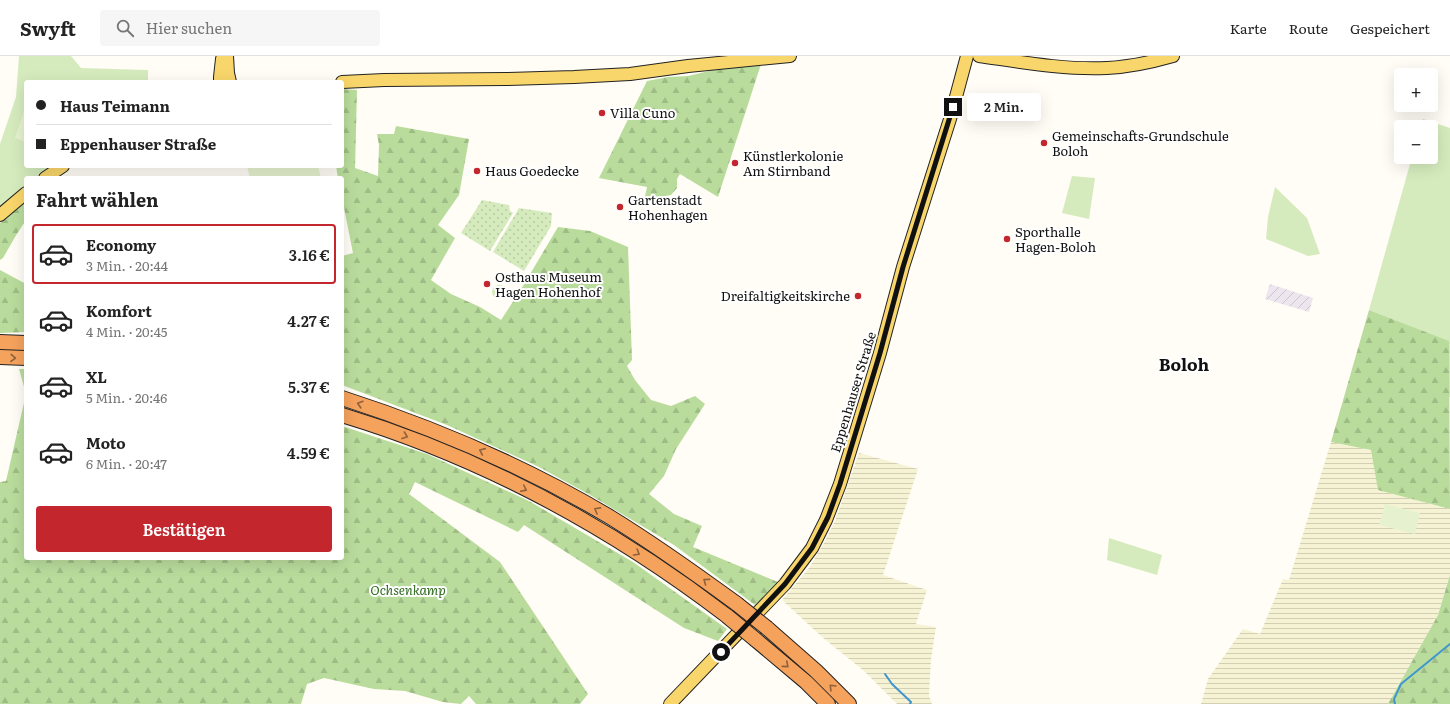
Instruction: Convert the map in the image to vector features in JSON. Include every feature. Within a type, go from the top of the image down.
[{"type":"highway","points":[[0,342],[24,343]]},
{"type":"highway","points":[[0,357],[24,358]]},
{"type":"highway","points":[[344,399],[432,429],[498,458],[549,483],[609,517],[651,543],[737,604],[816,670],[849,704]]},
{"type":"highway","points":[[344,415],[427,444],[488,471],[597,528],[648,559],[727,616],[806,682],[828,704]]},
{"type":"main road","points":[[220,80],[223,56]]},
{"type":"main road","points":[[227,56],[230,80]]},
{"type":"main road","points":[[344,82],[580,77],[630,74],[688,66],[790,56]]},
{"type":"main road","name":"Eppenhauser Straße","points":[[670,704],[785,584],[812,548],[828,517],[842,477],[880,353],[903,267],[950,119],[967,56]]},
{"type":"main road","points":[[979,56],[1075,69],[1109,68],[1145,63],[1173,56]]},
{"type":"main road","points":[[48,176],[60,168]]},
{"type":"main road","points":[[0,215],[24,195]]},
{"type":"shaded area","points":[[1270,284],[1313,298],[1309,312],[1265,299]]},
{"type":"shaded area","points":[[1331,442],[1371,450],[1379,490],[1450,509],[1450,575],[1438,615],[1388,704],[1201,704],[1208,679],[1243,629],[1260,634],[1283,579],[1289,580]]},
{"type":"shaded area","points":[[859,453],[918,469],[883,575],[927,590],[916,624],[936,627],[931,659],[929,696],[932,704],[897,704],[864,671],[822,637],[782,600],[809,568],[824,543],[835,521]]},
{"type":"green space","points":[[19,56],[71,56],[81,68],[148,70],[148,80],[24,80],[24,168],[48,168],[38,176],[24,176],[24,187],[0,206],[0,144],[16,97]]},
{"type":"green space","points":[[763,58],[718,197],[680,174],[677,179],[677,188],[671,195],[654,198],[643,205],[647,187],[599,178],[647,81],[668,77],[688,76]]},
{"type":"green space","points":[[344,89],[357,90],[355,168],[378,176],[379,145],[377,134],[394,134],[396,126],[469,139],[459,195],[438,225],[455,238],[431,280],[451,294],[480,307],[501,320],[558,227],[590,231],[628,247],[632,360],[627,366],[635,380],[651,400],[671,406],[695,396],[705,404],[676,449],[664,476],[649,494],[674,514],[702,526],[693,547],[778,582],[755,605],[674,545],[590,495],[539,467],[447,425],[344,386],[344,255],[353,253],[344,208],[344,176],[338,176],[336,168],[344,168]]},
{"type":"green space","points":[[24,111],[24,141],[15,138]]},
{"type":"green space","points":[[1438,124],[1450,128],[1450,397],[1448,397],[1448,341],[1369,310],[1410,164],[1438,164]]},
{"type":"green space","points":[[248,168],[318,168],[320,176],[250,176]]},
{"type":"green space","points":[[1072,176],[1095,178],[1089,219],[1062,213]]},
{"type":"green space","points":[[1275,187],[1307,218],[1320,254],[1308,256],[1266,239],[1268,217]]},
{"type":"green space","points":[[482,200],[509,205],[510,211],[513,213],[490,251],[461,233]]},
{"type":"green space","points":[[24,202],[24,223],[3,258],[0,260],[0,223]]},
{"type":"green space","points":[[519,208],[552,213],[551,226],[524,271],[493,252]]},
{"type":"green space","points":[[0,270],[24,283],[24,332],[0,333]]},
{"type":"green space","points":[[499,285],[504,287],[506,292],[504,297],[499,299],[494,297],[492,292],[494,287]]},
{"type":"green space","points":[[1369,310],[1449,341],[1450,509],[1378,490],[1371,450],[1331,442]]},
{"type":"green space","points":[[19,369],[24,369],[24,387]]},
{"type":"green space","name":"Ochsenkamp","points":[[24,403],[24,560],[344,560],[344,427],[427,454],[529,501],[633,562],[727,629],[718,641],[684,628],[524,525],[518,532],[415,482],[409,494],[500,562],[588,694],[580,704],[476,704],[469,696],[461,704],[443,702],[405,691],[374,689],[324,678],[307,684],[301,704],[0,704],[0,482],[6,481]]},
{"type":"green space","points":[[1385,504],[1420,513],[1415,534],[1379,525]]},
{"type":"green space","points":[[1109,538],[1162,555],[1157,575],[1107,560]]},
{"type":"green space","points":[[1450,575],[1450,704],[1388,704],[1438,615]]},
{"type":"waterway","points":[[1395,704],[1394,699],[1401,684],[1450,644]]},
{"type":"waterway","points":[[885,674],[892,684],[911,702],[910,704]]},
{"type":"place","name":"Villa Cuno","points":[[602,113]]},
{"type":"place","name":"Gemeinschafts-Grundschule Boloh","points":[[1044,143]]},
{"type":"place","name":"Künstlerkolonie Am Stirnband","points":[[735,163]]},
{"type":"place","name":"Haus Goedecke","points":[[477,171]]},
{"type":"place","name":"Gartenstadt Hohenhagen","points":[[620,207]]},
{"type":"place","name":"Sporthalle Hagen-Boloh","points":[[1007,239]]},
{"type":"place","name":"Osthaus Museum Hagen Hohenhof","points":[[487,284]]},
{"type":"place","name":"Dreifaltigkeitskirche","points":[[858,296]]},
{"type":"district","name":"Boloh","points":[[1184,365]]},
{"type":"route","points":[[721,652],[785,584],[812,548],[828,517],[840,484],[880,353],[903,267],[953,107]]}]
